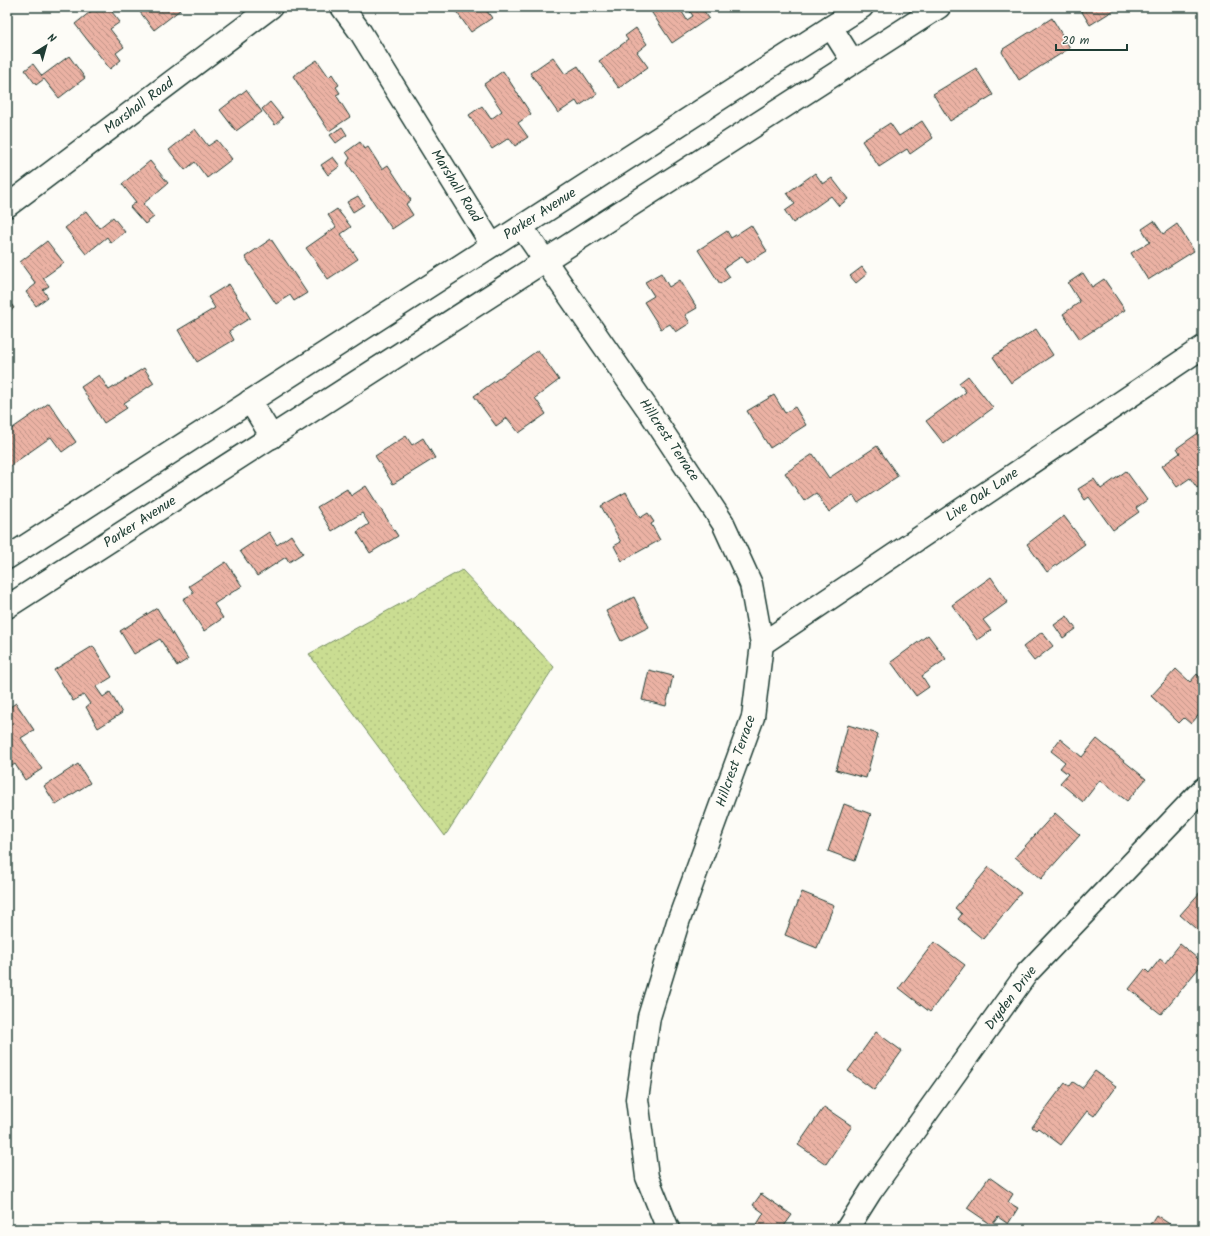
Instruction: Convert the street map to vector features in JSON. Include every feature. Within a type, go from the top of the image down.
[{"type":"street","name":"Marshall Road","points":[[7,206],[271,7]]},
{"type":"street","name":"Marshall Road","points":[[342,7],[361,33],[492,245]]},
{"type":"street","name":"Parker Avenue","points":[[7,558],[862,7]]},
{"type":"street","name":"Parker Avenue","points":[[7,607],[939,7]]},
{"type":"street","points":[[831,27],[854,62]]},
{"type":"street","name":"Hillcrest Terrace","points":[[521,226],[649,411],[723,522],[751,584],[762,644],[753,717],[678,922],[649,1017],[637,1099],[647,1177],[668,1229]]},
{"type":"street","name":"Live Oak Lane","points":[[762,644],[1203,347]]},
{"type":"street","points":[[250,401],[272,436]]},
{"type":"street","name":"Dryden Drive","points":[[847,1229],[871,1192],[1027,973],[1203,789]]},
{"type":"green space","points":[[462,570],[554,667],[445,836],[309,654]]},
{"type":"building","points":[[101,7],[108,7],[120,22],[110,29],[124,47],[116,53],[121,60],[110,69],[75,24],[95,8],[97,11]]},
{"type":"building","points":[[136,7],[177,7],[180,10],[154,30]]},
{"type":"building","points":[[453,7],[484,7],[492,18],[471,32]]},
{"type":"building","points":[[648,7],[679,7],[687,20],[693,16],[687,7],[701,7],[709,18],[672,43]]},
{"type":"building","points":[[1079,7],[1119,7],[1090,25]]},
{"type":"building","points":[[1052,18],[1070,48],[1019,80],[1002,52],[1003,49]]},
{"type":"building","points":[[636,28],[647,44],[637,52],[648,67],[619,88],[599,61],[628,40],[625,36]]},
{"type":"building","points":[[69,56],[85,78],[59,98],[44,79],[36,85],[25,70],[33,64],[42,76]]},
{"type":"building","points":[[553,57],[565,74],[578,66],[597,94],[579,106],[576,101],[558,113],[530,73]]},
{"type":"building","points":[[317,60],[329,77],[332,74],[339,85],[336,87],[340,93],[336,95],[350,117],[329,131],[293,76]]},
{"type":"building","points":[[976,68],[993,95],[950,121],[933,94]]},
{"type":"building","points":[[503,71],[531,114],[518,123],[528,137],[515,146],[509,138],[492,149],[469,115],[482,106],[491,119],[502,111],[484,84]]},
{"type":"building","points":[[246,90],[262,112],[236,131],[220,110]]},
{"type":"building","points":[[270,102],[283,118],[275,125],[262,109]]},
{"type":"building","points":[[922,121],[933,138],[910,154],[907,149],[879,167],[862,141],[890,123],[899,136]]},
{"type":"building","points":[[342,127],[347,135],[336,143],[330,135]]},
{"type":"building","points":[[195,129],[208,146],[217,140],[232,159],[207,178],[195,162],[185,170],[169,150]]},
{"type":"building","points":[[360,142],[365,149],[368,147],[382,169],[388,165],[411,200],[406,204],[413,215],[392,229],[347,163],[350,158],[346,152]]},
{"type":"building","points":[[333,157],[340,166],[328,175],[321,165]]},
{"type":"building","points":[[150,161],[168,183],[143,204],[154,217],[145,224],[130,207],[136,202],[122,184]]},
{"type":"building","points":[[815,173],[823,184],[832,178],[848,199],[839,206],[831,196],[793,223],[785,211],[795,204],[787,193]]},
{"type":"building","points":[[358,196],[364,205],[353,212],[347,202]]},
{"type":"building","points":[[337,209],[351,227],[341,234],[358,259],[328,279],[306,248],[336,227],[328,215]]},
{"type":"building","points":[[86,211],[99,228],[113,217],[125,232],[111,243],[107,237],[86,254],[65,228]]},
{"type":"building","points":[[1154,221],[1163,234],[1177,224],[1194,251],[1148,280],[1131,253],[1150,242],[1142,229]]},
{"type":"building","points":[[751,225],[767,251],[747,263],[742,256],[724,268],[730,277],[720,284],[698,250],[727,231],[731,238]]},
{"type":"building","points":[[271,239],[307,293],[294,301],[290,295],[276,304],[245,257]]},
{"type":"building","points":[[47,241],[64,263],[43,278],[49,286],[43,290],[48,297],[36,306],[26,292],[36,284],[20,262]]},
{"type":"building","points":[[862,267],[867,274],[856,283],[850,276]]},
{"type":"building","points":[[661,273],[669,287],[680,280],[697,308],[685,315],[690,323],[676,332],[670,324],[661,329],[644,302],[654,296],[645,282]]},
{"type":"building","points":[[1083,273],[1092,287],[1104,279],[1125,310],[1080,339],[1063,314],[1080,302],[1068,283]]},
{"type":"building","points":[[229,284],[250,318],[229,331],[234,340],[197,362],[178,330],[215,308],[208,297]]},
{"type":"building","points":[[7,298],[14,308],[7,313]]},
{"type":"building","points":[[1036,329],[1053,355],[1011,383],[993,357]]},
{"type":"building","points":[[538,350],[559,380],[535,398],[546,414],[519,433],[507,418],[496,426],[474,396]]},
{"type":"building","points":[[144,368],[154,383],[124,403],[127,408],[104,423],[81,387],[99,375],[109,390]]},
{"type":"building","points":[[968,376],[993,408],[944,444],[926,421],[966,392],[959,383]]},
{"type":"building","points":[[774,395],[785,413],[795,407],[806,425],[770,448],[747,411]]},
{"type":"building","points":[[49,403],[76,442],[62,452],[51,437],[7,468],[7,432]]},
{"type":"building","points":[[1201,431],[1203,434],[1203,468],[1198,471],[1203,478],[1203,484],[1197,488],[1190,478],[1177,487],[1162,466],[1180,453],[1177,448]]},
{"type":"building","points":[[406,436],[412,445],[423,438],[435,458],[393,484],[375,456]]},
{"type":"building","points":[[877,446],[898,476],[858,503],[853,495],[829,512],[816,493],[804,501],[785,473],[813,454],[829,478]]},
{"type":"building","points":[[1126,471],[1147,500],[1136,508],[1139,512],[1113,530],[1089,497],[1085,500],[1078,489],[1094,479],[1101,489]]},
{"type":"building","points":[[366,486],[398,536],[370,553],[357,532],[369,524],[362,513],[332,531],[317,507],[347,489],[351,496]]},
{"type":"building","points":[[626,492],[640,518],[648,513],[654,522],[651,524],[660,540],[622,561],[614,546],[621,542],[601,506]]},
{"type":"building","points":[[1064,516],[1085,544],[1047,572],[1027,544]]},
{"type":"building","points":[[269,532],[277,545],[291,535],[303,553],[289,562],[286,557],[257,576],[240,551]]},
{"type":"building","points":[[226,562],[242,586],[214,604],[223,618],[204,631],[183,599],[194,593],[189,586]]},
{"type":"building","points":[[991,577],[1008,602],[983,620],[991,630],[977,640],[952,605]]},
{"type":"building","points":[[634,597],[649,627],[621,641],[606,611]]},
{"type":"building","points":[[157,608],[188,659],[177,666],[160,639],[134,654],[120,631]]},
{"type":"building","points":[[1067,616],[1076,629],[1063,638],[1054,625]]},
{"type":"building","points":[[1042,632],[1053,646],[1034,661],[1023,647]]},
{"type":"building","points":[[928,635],[946,659],[922,676],[929,687],[916,696],[891,662]]},
{"type":"building","points":[[93,646],[112,677],[96,687],[103,697],[110,692],[122,713],[98,728],[86,707],[90,704],[84,695],[73,701],[54,670]]},
{"type":"building","points":[[1176,669],[1190,682],[1197,674],[1203,680],[1203,710],[1191,724],[1184,718],[1179,723],[1151,696]]},
{"type":"building","points":[[649,670],[673,676],[666,706],[642,700]]},
{"type":"building","points":[[16,703],[34,730],[21,738],[42,769],[25,780],[15,764],[7,769],[7,709]]},
{"type":"building","points":[[848,725],[878,734],[866,778],[836,770]]},
{"type":"building","points":[[1060,739],[1082,757],[1097,739],[1146,779],[1127,801],[1100,780],[1083,802],[1060,783],[1068,774],[1060,768],[1065,762],[1051,751]]},
{"type":"building","points":[[78,764],[90,783],[56,805],[44,786]]},
{"type":"building","points":[[844,804],[871,814],[855,861],[828,851]]},
{"type":"building","points":[[1055,813],[1080,835],[1041,879],[1015,857]]},
{"type":"building","points":[[989,867],[1021,893],[983,939],[958,919],[962,914],[955,908]]},
{"type":"building","points":[[1202,890],[1203,891],[1203,935],[1180,915]]},
{"type":"building","points":[[802,892],[834,905],[817,948],[785,935]]},
{"type":"building","points":[[934,942],[965,965],[930,1012],[899,988]]},
{"type":"building","points":[[1180,944],[1203,963],[1161,1014],[1129,989],[1145,969],[1149,973],[1160,959],[1165,963]]},
{"type":"building","points":[[876,1032],[902,1051],[874,1090],[848,1071]]},
{"type":"building","points":[[1095,1071],[1116,1086],[1094,1116],[1087,1111],[1061,1145],[1038,1128],[1036,1130],[1032,1127],[1065,1083],[1070,1086],[1073,1082],[1082,1088]]},
{"type":"building","points":[[824,1107],[852,1126],[826,1164],[798,1145]]},
{"type":"building","points":[[989,1177],[1013,1194],[1008,1202],[1018,1208],[1008,1224],[998,1217],[992,1225],[967,1208]]},
{"type":"building","points":[[761,1194],[792,1215],[782,1229],[754,1229],[764,1213],[753,1205]]},
{"type":"building","points":[[1156,1215],[1177,1229],[1147,1229]]}]
